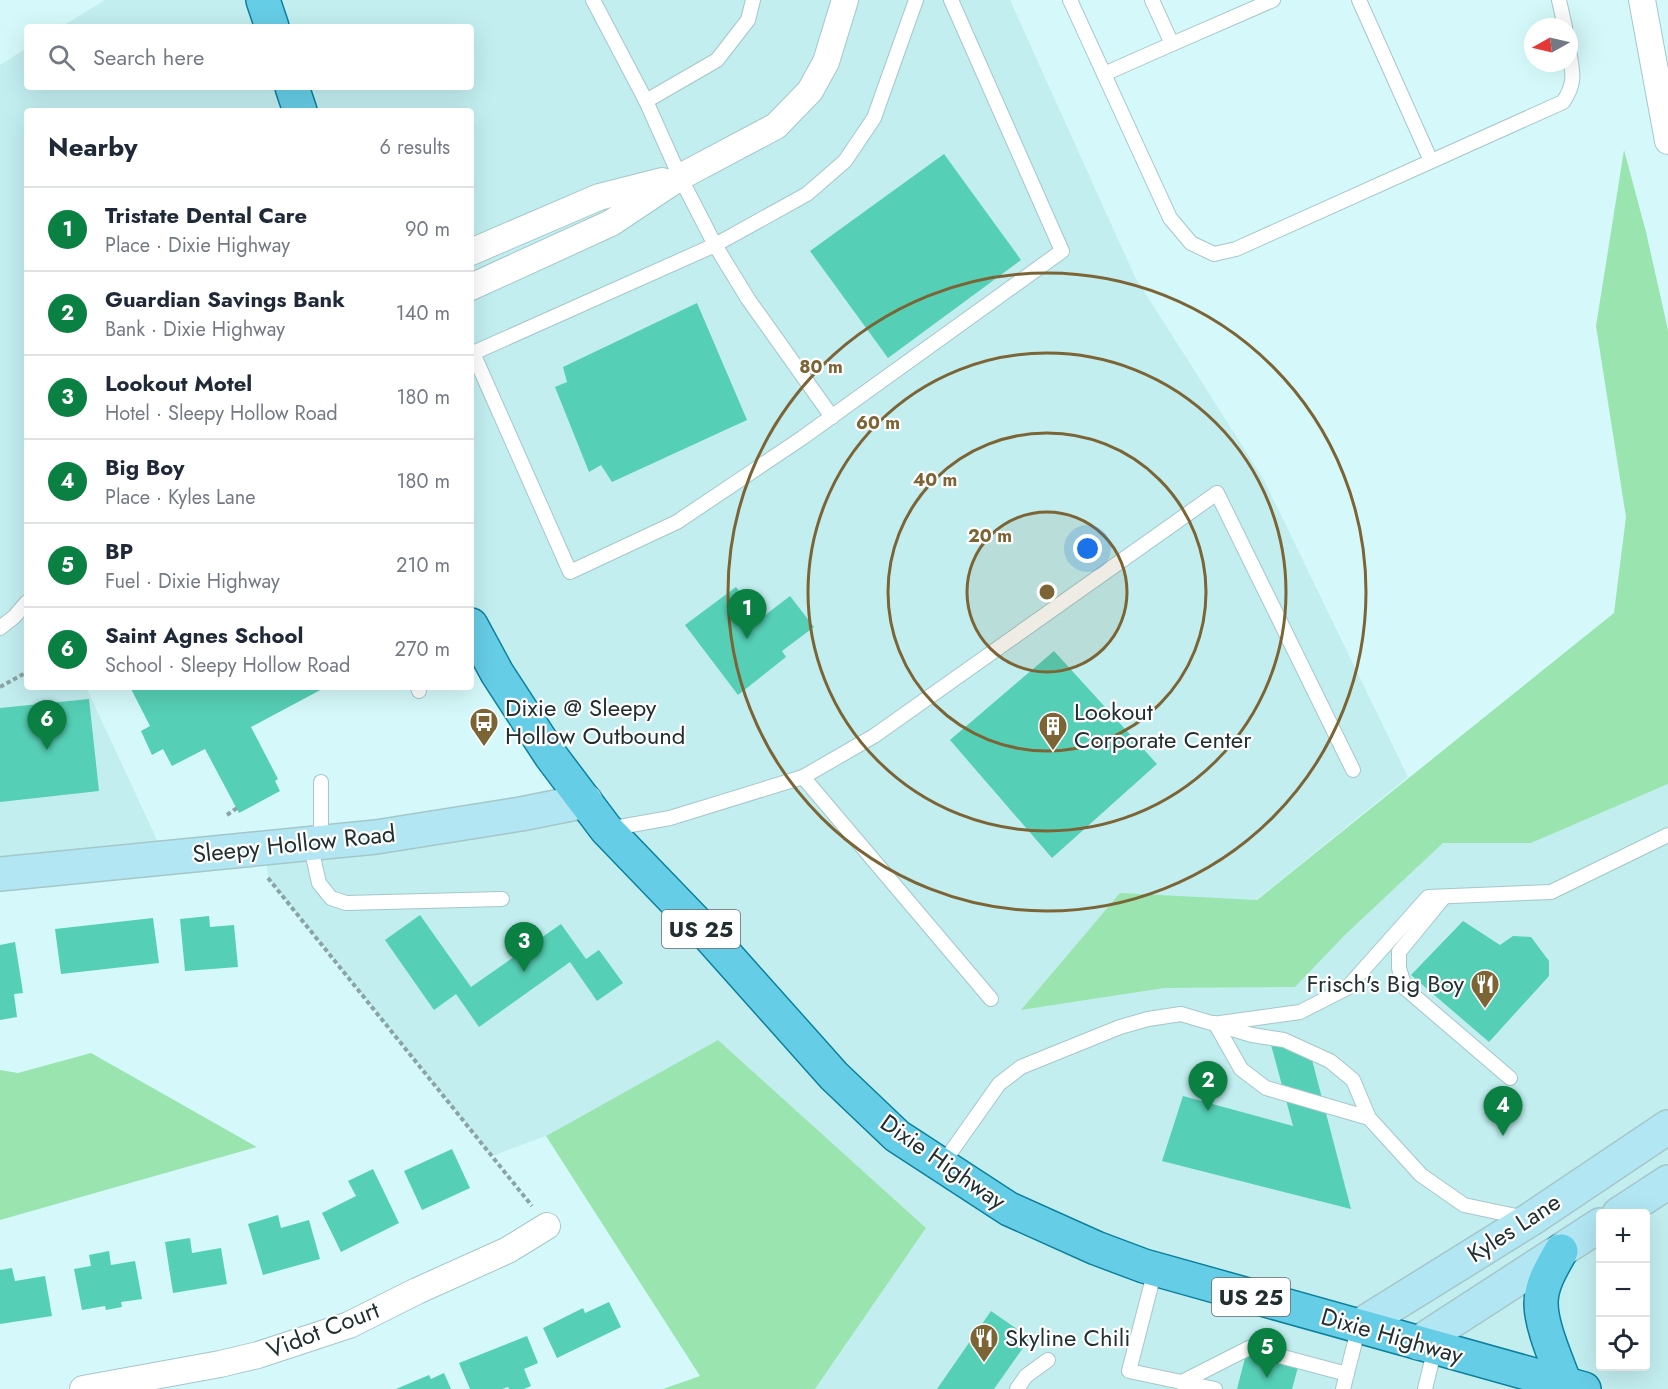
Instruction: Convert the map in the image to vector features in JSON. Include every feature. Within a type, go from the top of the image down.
[{"type":"main road","points":[[263,0],[271,24]]},
{"type":"main road","points":[[293,90],[299,108]]},
{"type":"main road","name":"Dixie Highway","points":[[474,630],[503,682],[551,756],[606,829],[711,938],[834,1076],[897,1136],[1009,1209],[1096,1248],[1155,1270],[1571,1387]]},
{"type":"main road","name":"Sleepy Hollow Road","points":[[0,874],[376,837],[521,814],[586,801]]},
{"type":"main road","name":"Kyles Lane","points":[[1359,1326],[1531,1219],[1668,1127]]},
{"type":"main road","points":[[1627,1209],[1668,1182]]},
{"type":"main road","name":"Kyles Lane","points":[[1426,1345],[1596,1228]]},
{"type":"main road","points":[[1561,1251],[1548,1274],[1541,1303],[1548,1336],[1571,1387]]},
{"type":"street","points":[[474,286],[611,224],[680,177],[776,126],[810,92],[826,62],[845,0]]},
{"type":"street","points":[[1642,0],[1668,141]]},
{"type":"street","points":[[474,251],[599,197],[680,177]]},
{"type":"street","name":"Vidot Court","points":[[83,1389],[229,1362],[258,1355],[349,1325],[508,1250],[547,1226]]},
{"type":"lane","points":[[592,0],[646,101],[680,177],[715,245],[748,299],[832,417]]},
{"type":"lane","points":[[646,101],[717,60],[748,20],[753,0]]},
{"type":"lane","points":[[474,353],[715,245],[807,194],[845,161],[874,118],[916,0]]},
{"type":"lane","points":[[474,355],[570,572],[677,522],[832,417],[1062,251],[951,0]]},
{"type":"lane","points":[[1070,0],[1170,218],[1191,243],[1214,254],[1236,249],[1563,102],[1572,88],[1572,72]]},
{"type":"lane","points":[[1152,0],[1172,44]]},
{"type":"lane","points":[[1104,74],[1273,0]]},
{"type":"lane","points":[[1359,0],[1431,161]]},
{"type":"lane","points":[[1560,0],[1563,18]]},
{"type":"lane","points":[[606,829],[670,818],[803,777],[874,736],[1217,493],[1353,770]]},
{"type":"lane","points":[[0,628],[24,605]]},
{"type":"lane","points":[[803,777],[991,999]]},
{"type":"lane","points":[[321,782],[315,842],[319,883],[331,898],[346,903],[502,899]]},
{"type":"lane","points":[[1215,1023],[1300,1012],[1347,988],[1428,897],[1551,892],[1668,835]]},
{"type":"lane","points":[[1444,897],[1399,952],[1399,968],[1405,988],[1510,1078]]},
{"type":"lane","points":[[941,1166],[999,1084],[1021,1067],[1120,1027],[1148,1019],[1181,1014],[1252,1035],[1284,1040],[1330,1061],[1353,1080],[1369,1118],[1421,1175],[1464,1205],[1531,1219]]},
{"type":"lane","points":[[1215,1023],[1241,1069],[1266,1088],[1369,1118]]},
{"type":"lane","points":[[1155,1270],[1129,1371],[1184,1386],[1215,1389]]},
{"type":"lane","points":[[1343,1389],[1359,1326]]},
{"type":"lane","points":[[1425,1389],[1426,1345]]},
{"type":"lane","points":[[1184,1386],[1249,1348],[1347,1374]]},
{"type":"lane","points":[[1017,1389],[1026,1376],[1048,1360]]},
{"type":"path","points":[[0,687],[24,674]]},
{"type":"path","points":[[227,815],[237,808]]},
{"type":"path","points":[[268,878],[547,1226]]},
{"type":"shaded area","points":[[105,0],[1010,0],[1135,277],[1264,480],[1408,777],[1256,900],[1120,894],[1022,1010],[1165,988],[1294,987],[1345,935],[1443,843],[1531,843],[1668,784],[1668,1389],[815,1389],[926,1228],[718,1040],[546,1136],[492,1156],[268,878],[266,847],[585,801],[474,630],[474,108],[24,108],[24,690],[87,690],[165,857],[0,874],[0,65],[24,50],[24,90],[474,90],[474,24],[66,24]]},
{"type":"green space","points":[[1624,150],[1646,232],[1668,330],[1668,784],[1531,843],[1443,843],[1345,935],[1295,987],[1165,988],[1021,1010],[1120,893],[1257,900],[1614,613],[1626,517],[1596,326]]},
{"type":"green space","points":[[718,1040],[926,1228],[815,1389],[663,1389],[700,1376],[546,1136]]},
{"type":"green space","points":[[91,1053],[257,1147],[0,1220],[0,1070],[18,1073]]},
{"type":"building","points":[[944,154],[1021,260],[888,358],[810,251]]},
{"type":"building","points":[[697,303],[747,420],[612,482],[601,465],[589,472],[555,387],[567,382],[563,367]]},
{"type":"building","points":[[736,587],[760,619],[790,596],[814,627],[782,651],[786,657],[738,695],[685,625]]},
{"type":"building","name":"Lookout Corporate Center","points":[[1054,651],[1157,764],[1052,858],[950,740]]},
{"type":"building","points":[[132,690],[320,690],[251,727],[278,779],[275,781],[280,791],[239,813],[205,749],[172,766],[163,749],[152,755],[141,731],[150,726]]},
{"type":"building","points":[[89,699],[99,791],[0,802],[0,708]]},
{"type":"building","points":[[420,915],[471,987],[561,924],[586,959],[599,950],[623,983],[597,1001],[570,962],[479,1027],[456,994],[434,1010],[385,940]]},
{"type":"building","points":[[209,916],[210,927],[234,925],[238,967],[185,971],[180,919]]},
{"type":"building","points":[[153,918],[159,963],[61,974],[55,929]]},
{"type":"building","name":"Frisch's Big Boy","points":[[1463,921],[1500,945],[1513,936],[1531,937],[1549,961],[1549,976],[1489,1042],[1411,975]]},
{"type":"building","points":[[15,942],[23,993],[14,994],[17,1017],[0,1020],[0,945]]},
{"type":"building","points":[[1270,1041],[1311,1056],[1351,1209],[1162,1161],[1183,1096],[1293,1126]]},
{"type":"building","points":[[452,1149],[470,1188],[422,1210],[404,1171]]},
{"type":"building","points":[[373,1169],[399,1223],[341,1252],[322,1213],[356,1196],[348,1181]]},
{"type":"building","points":[[278,1215],[281,1228],[309,1220],[320,1259],[263,1275],[248,1224]]},
{"type":"building","points":[[190,1238],[192,1253],[221,1248],[227,1284],[173,1293],[165,1242]]},
{"type":"building","points":[[109,1251],[111,1265],[135,1261],[142,1299],[121,1302],[122,1307],[106,1310],[105,1306],[82,1310],[74,1269],[91,1266],[89,1255]]},
{"type":"building","points":[[12,1268],[15,1281],[45,1276],[52,1316],[0,1324],[0,1270]]},
{"type":"building","points":[[609,1302],[621,1327],[557,1358],[543,1328],[583,1308],[585,1313]]},
{"type":"building","name":"Skyline Chili","points":[[991,1311],[1030,1338],[994,1389],[937,1389]]},
{"type":"building","points":[[527,1336],[538,1363],[524,1369],[531,1386],[524,1389],[509,1389],[508,1387],[470,1389],[459,1363]]},
{"type":"building","points":[[1246,1354],[1298,1367],[1292,1389],[1237,1389]]},
{"type":"building","points":[[444,1373],[451,1389],[396,1389],[429,1375],[431,1379]]},
{"type":"place","name":"Tristate Dental Care","points":[[747,639]]},
{"type":"place","name":"Dixie @ Sleepy Hollow Outbound","points":[[484,748]]},
{"type":"place","name":"Saint Agnes School","points":[[47,750]]},
{"type":"place","name":"Lookout Corporate Center","points":[[1053,752]]},
{"type":"place","name":"Lookout Motel","points":[[524,972]]},
{"type":"place","name":"Frisch's Big Boy","points":[[1485,1010]]},
{"type":"place","name":"Guardian Savings Bank","points":[[1208,1111]]},
{"type":"place","name":"Big Boy","points":[[1503,1136]]},
{"type":"place","name":"Skyline Chili","points":[[984,1364]]},
{"type":"place","name":"BP","points":[[1267,1378]]}]
